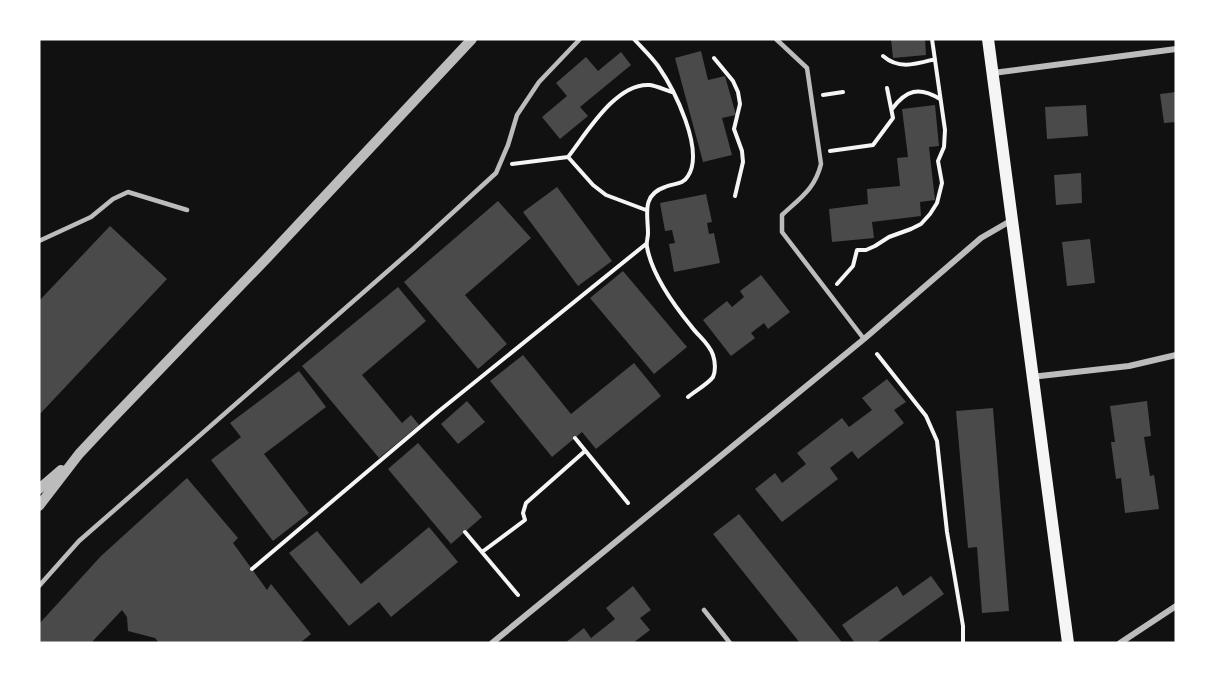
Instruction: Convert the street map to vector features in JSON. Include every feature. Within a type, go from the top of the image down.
[{"type":"main road","points":[[988,39],[1067,643]]},
{"type":"street","points":[[39,489],[79,454],[472,39]]},
{"type":"street","points":[[993,73],[1176,49]]},
{"type":"street","points":[[492,643],[864,339],[981,238],[1012,220]]},
{"type":"street","points":[[1031,377],[1129,366],[1176,355]]},
{"type":"street","points":[[39,506],[79,454]]},
{"type":"street","points":[[1120,643],[1176,606]]},
{"type":"lane","points":[[39,586],[79,541],[413,249],[495,173],[508,145],[517,115],[539,81],[580,39]]},
{"type":"lane","points":[[776,39],[807,68],[821,164],[818,177],[812,187],[782,215],[782,232],[864,339]]},
{"type":"lane","points":[[39,241],[91,217],[113,199],[128,192],[187,210]]},
{"type":"lane","points":[[704,610],[730,643]]},
{"type":"path","points":[[634,39],[659,68],[673,92],[685,120],[693,148],[692,170],[687,179],[681,183],[663,187],[654,193],[646,210],[646,244],[653,265],[678,309],[709,346],[714,357],[713,377],[688,397]]},
{"type":"path","points":[[849,272],[857,250],[866,250],[888,237],[921,224],[938,203],[942,183],[938,161],[944,147],[945,130],[940,82],[932,39]]},
{"type":"path","points":[[883,56],[898,65],[935,59]]},
{"type":"path","points":[[714,58],[733,81],[740,104],[734,129],[742,151],[743,162],[735,196]]},
{"type":"path","points":[[499,166],[568,157],[607,107],[620,95],[635,87],[648,85],[673,92]]},
{"type":"path","points":[[819,153],[873,145],[893,118],[888,88]]},
{"type":"path","points":[[891,110],[900,98],[916,91],[925,91],[940,99]]},
{"type":"path","points":[[811,97],[843,92]]},
{"type":"path","points":[[568,157],[593,185],[606,195],[646,210]]},
{"type":"path","points":[[252,569],[439,411],[646,244]]},
{"type":"path","points":[[877,354],[926,416],[937,441],[947,532],[963,626],[963,643]]},
{"type":"path","points":[[574,438],[628,503]]},
{"type":"path","points":[[482,552],[525,520],[523,513],[526,503],[585,451]]},
{"type":"path","points":[[465,532],[518,595]]},
{"type":"building","points":[[891,39],[925,39],[926,55],[893,58]]},
{"type":"building","points":[[701,51],[708,80],[725,76],[736,115],[722,118],[732,155],[703,162],[675,58]]},
{"type":"building","points":[[621,52],[631,65],[580,107],[588,116],[560,139],[542,117],[567,96],[556,83],[586,57],[598,71]]},
{"type":"building","points":[[1176,92],[1176,122],[1164,123],[1160,94]]},
{"type":"building","points":[[935,105],[939,146],[929,147],[935,200],[920,202],[921,216],[872,222],[874,238],[832,242],[829,209],[868,204],[867,189],[900,186],[897,158],[908,157],[902,109]]},
{"type":"building","points":[[1086,105],[1088,136],[1047,139],[1045,107]]},
{"type":"building","points":[[1081,173],[1082,203],[1056,205],[1054,175]]},
{"type":"building","points":[[557,187],[612,261],[578,286],[523,212]]},
{"type":"building","points":[[706,194],[712,222],[707,223],[709,234],[714,233],[720,263],[674,272],[669,244],[675,243],[672,230],[665,231],[660,203]]},
{"type":"building","points":[[498,201],[531,238],[465,295],[507,344],[478,369],[404,282]]},
{"type":"building","points":[[110,226],[167,279],[39,415],[39,301]]},
{"type":"building","points":[[1090,239],[1095,283],[1067,286],[1062,242]]},
{"type":"building","points":[[623,271],[687,347],[654,374],[590,298]]},
{"type":"building","points":[[761,275],[790,312],[768,329],[764,323],[751,333],[755,338],[731,356],[703,320],[727,301],[732,307],[744,297],[740,291]]},
{"type":"building","points":[[398,287],[426,321],[362,375],[402,423],[411,415],[419,425],[379,458],[302,366]]},
{"type":"building","points":[[523,355],[571,414],[634,363],[661,396],[596,449],[582,432],[552,457],[490,381]]},
{"type":"building","points":[[299,371],[326,407],[264,454],[309,513],[273,541],[211,460],[241,437],[230,423]]},
{"type":"building","points":[[887,379],[906,402],[894,410],[904,423],[858,459],[852,451],[830,468],[838,479],[782,522],[755,489],[775,473],[782,483],[806,464],[797,453],[842,418],[849,427],[872,410],[862,398]]},
{"type":"building","points":[[467,401],[485,422],[458,444],[441,424]]},
{"type":"building","points":[[1147,401],[1151,436],[1144,437],[1150,476],[1154,475],[1159,509],[1125,513],[1121,478],[1116,479],[1111,442],[1115,442],[1110,406]]},
{"type":"building","points":[[993,408],[1009,611],[982,613],[977,547],[968,548],[956,411]]},
{"type":"building","points":[[418,443],[482,517],[451,544],[388,469]]},
{"type":"building","points":[[187,478],[238,538],[233,543],[267,590],[271,584],[311,634],[300,643],[159,643],[155,638],[128,631],[127,617],[122,610],[91,643],[39,643],[39,624],[101,556]]},
{"type":"building","points":[[739,514],[841,641],[838,643],[800,643],[713,534]]},
{"type":"building","points":[[429,527],[458,562],[391,617],[379,602],[349,626],[289,553],[317,531],[361,584]]},
{"type":"building","points":[[931,576],[944,594],[876,643],[855,643],[842,625],[897,586],[903,596]]},
{"type":"building","points":[[633,586],[651,610],[640,618],[650,630],[633,643],[565,643],[584,628],[591,638],[615,619],[606,608]]}]
